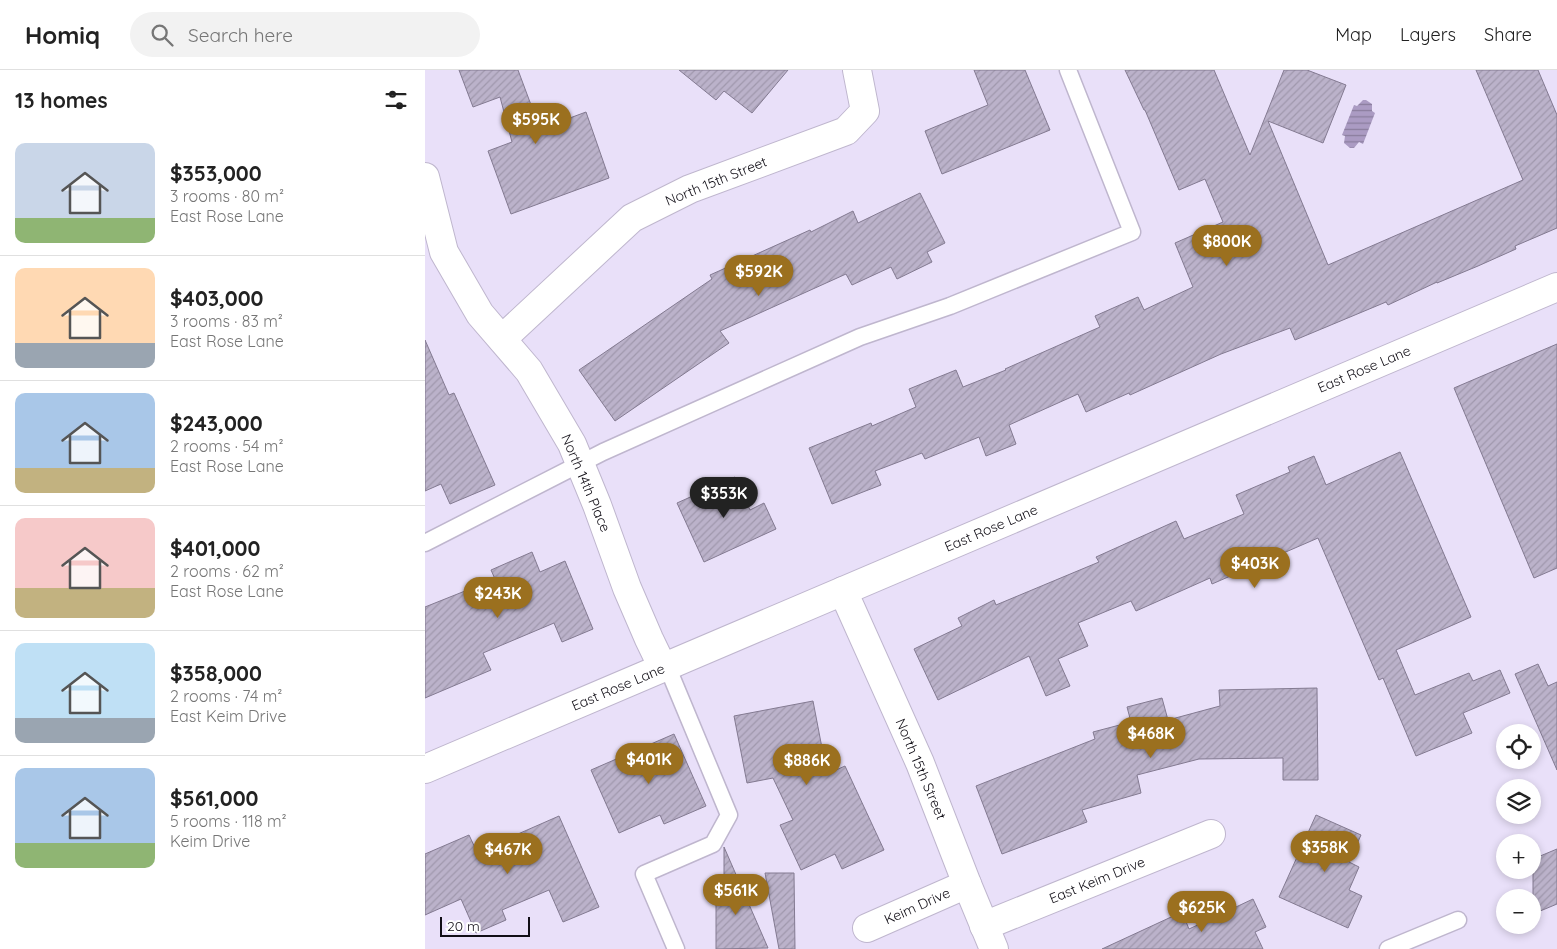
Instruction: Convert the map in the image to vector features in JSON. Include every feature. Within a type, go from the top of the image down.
[{"type":"street","name":"North 15th Street","points":[[502,339],[632,218],[690,189],[846,131],[865,111],[857,70]]},
{"type":"street","name":"North 14th Place","points":[[425,177],[444,252],[480,314],[529,372],[572,444],[627,588],[649,640],[665,667]]},
{"type":"street","name":"East Rose Lane","points":[[425,769],[1557,287]]},
{"type":"street","name":"North 15th Street","points":[[843,591],[920,763],[989,938]]},
{"type":"street","name":"East Keim Drive","points":[[989,938],[1211,834]]},
{"type":"street","name":"Keim Drive","points":[[867,928],[967,884]]},
{"type":"lane","points":[[425,543],[603,452],[860,337],[950,306],[1132,232],[1068,70]]},
{"type":"lane","points":[[665,667],[729,815],[713,844],[644,874],[676,949]]},
{"type":"lane","points":[[1388,949],[1458,920]]},
{"type":"shaded area","points":[[1363,100],[1372,104],[1372,111],[1375,113],[1363,144],[1359,142],[1354,148],[1350,148],[1344,143],[1345,136],[1342,135],[1354,105],[1357,106]]},
{"type":"building","points":[[459,70],[518,70],[540,129],[586,112],[609,178],[511,214],[488,151],[512,142],[500,97],[473,107]]},
{"type":"building","points":[[679,70],[788,70],[752,113],[724,91],[716,100]]},
{"type":"building","points":[[974,70],[1025,70],[1050,130],[942,174],[925,131],[988,105]]},
{"type":"building","points":[[1125,70],[1214,70],[1250,155],[1284,70],[1307,70],[1346,85],[1323,143],[1268,121],[1328,265],[1523,180],[1476,70],[1538,70],[1557,115],[1557,228],[1515,246],[1516,249],[1388,305],[1386,302],[1295,340],[1290,328],[1221,354],[1130,395],[1129,393],[1086,412],[1078,394],[1009,425],[1016,444],[986,456],[979,437],[925,459],[922,453],[875,471],[881,485],[832,504],[809,448],[871,423],[872,426],[916,407],[909,389],[956,370],[963,387],[1006,370],[1100,327],[1095,316],[1138,297],[1144,310],[1193,287],[1175,243],[1223,222],[1205,179],[1179,190],[1145,110]]},
{"type":"building","points":[[920,193],[945,243],[927,252],[932,262],[897,279],[891,267],[852,285],[846,274],[720,331],[729,343],[615,421],[579,370],[712,279],[710,275],[810,230],[811,232],[853,211],[858,223]]},
{"type":"building","points":[[425,340],[449,395],[454,393],[495,485],[450,504],[441,484],[425,491]]},
{"type":"building","points":[[1557,344],[1557,568],[1534,578],[1454,388]]},
{"type":"building","points":[[1400,452],[1471,617],[1396,650],[1415,695],[1469,673],[1473,681],[1500,670],[1510,693],[1463,713],[1472,733],[1416,756],[1383,678],[1379,680],[1318,538],[1212,584],[1210,578],[1136,611],[1131,601],[1078,623],[1088,646],[1058,659],[1070,686],[1046,696],[1029,656],[938,700],[914,649],[962,626],[958,618],[994,600],[996,605],[1099,562],[1096,557],[1176,521],[1184,539],[1244,514],[1236,495],[1290,472],[1288,467],[1314,456],[1326,485]]},
{"type":"building","points":[[735,477],[750,510],[764,503],[776,529],[704,562],[677,503]]},
{"type":"building","points":[[532,552],[540,572],[565,561],[593,629],[562,642],[554,623],[483,653],[491,670],[425,698],[425,607],[495,579],[491,570]]},
{"type":"building","points":[[1538,664],[1548,686],[1557,682],[1557,770],[1541,733],[1541,724],[1537,724],[1515,674]]},
{"type":"building","points":[[1317,688],[1318,780],[1283,780],[1283,758],[1199,759],[1137,775],[1141,793],[1082,810],[1087,822],[1002,854],[976,786],[1095,739],[1093,732],[1131,722],[1127,707],[1162,698],[1168,720],[1220,706],[1219,690]]},
{"type":"building","points":[[813,701],[827,774],[845,766],[884,850],[842,869],[835,854],[801,870],[780,825],[793,820],[773,778],[747,783],[734,716]]},
{"type":"building","points":[[674,734],[706,806],[664,824],[660,815],[619,833],[591,770]]},
{"type":"building","points":[[1316,815],[1361,835],[1349,862],[1359,867],[1349,890],[1362,896],[1348,928],[1279,897]]},
{"type":"building","points":[[559,816],[599,907],[563,922],[549,890],[502,910],[506,920],[476,933],[461,899],[425,915],[425,854],[469,835],[477,852]]},
{"type":"building","points":[[724,847],[768,948],[716,949],[716,904],[724,904]]},
{"type":"building","points":[[1557,849],[1557,904],[1541,911],[1541,889],[1533,889],[1533,879],[1541,879],[1541,856]]},
{"type":"building","points":[[765,873],[794,873],[795,949],[779,949]]},
{"type":"building","points":[[1253,899],[1266,927],[1255,932],[1263,949],[1102,949],[1182,912],[1189,929]]}]
